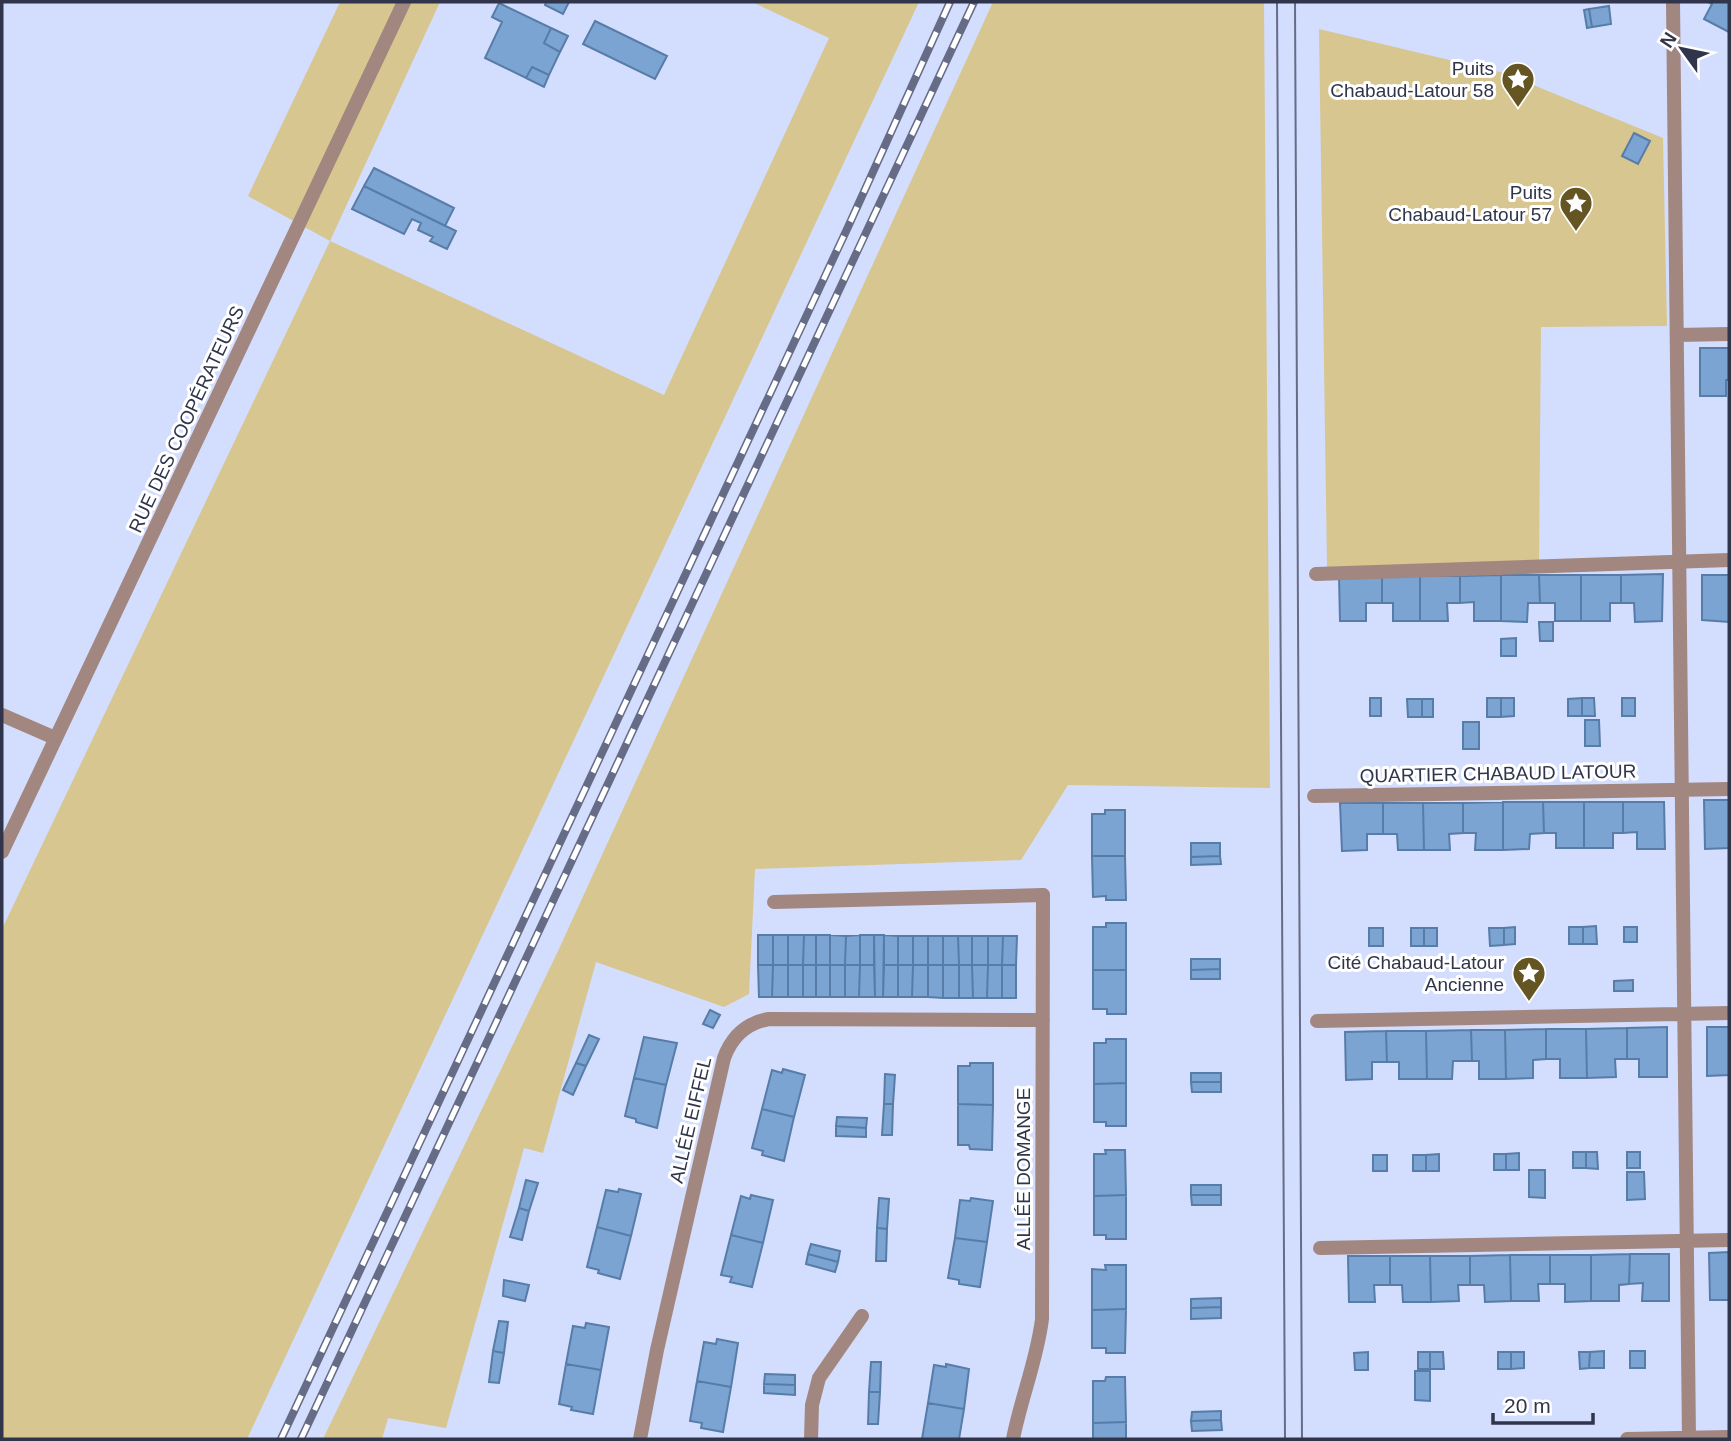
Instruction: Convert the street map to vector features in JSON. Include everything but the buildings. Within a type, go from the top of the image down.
[{"type":"street","name":"RUE DES COOPÉRATEURS","points":[[2,852],[404,2]]},
{"type":"street","points":[[1673,2],[1689,1439]]},
{"type":"street","points":[[1676,335],[1729,334]]},
{"type":"street","points":[[1316,574],[1729,560]]},
{"type":"street","points":[[2,715],[55,738]]},
{"type":"street","name":"QUARTIER CHABAUD LATOUR","points":[[1314,796],[1729,789]]},
{"type":"street","name":"ALLÉE DOMANGE","points":[[774,902],[1043,895],[1042,1319],[1036,1354],[1013,1439]]},
{"type":"street","points":[[1317,1021],[1729,1013]]},
{"type":"street","name":"ALLÉE EIFFEL","points":[[640,1439],[657,1350],[724,1058],[728,1046],[737,1034],[758,1021],[769,1019],[1043,1020]]},
{"type":"street","points":[[1320,1248],[1729,1240]]},
{"type":"street","points":[[811,1439],[812,1405],[818,1378],[862,1316]]},
{"type":"street","points":[[1627,1439],[1729,1437]]},
{"type":"shaded area","points":[[340,2],[440,2],[330,241],[248,196]]},
{"type":"shaded area","points":[[752,2],[919,2],[247,1439],[2,1439],[2,929],[330,241],[664,395],[829,38]]},
{"type":"shaded area","points":[[993,2],[1264,2],[1270,788],[1068,785],[1021,860],[755,869],[749,994],[724,1007],[596,962],[543,1153],[524,1148],[446,1428],[388,1418],[382,1439],[323,1439],[558,951]]},
{"type":"shaded area","points":[[1319,29],[1504,73],[1663,138],[1667,326],[1541,327],[1539,563],[1327,567]]},
{"type":"tram line","points":[[1277,2],[1285,1439]]},
{"type":"tram line","points":[[1295,2],[1302,1439]]},
{"type":"railway","points":[[281,1439],[848,227],[950,2]]},
{"type":"railway","points":[[301,1439],[974,2]]},
{"type":"place","name":"Puits Chabaud-Latour 58","points":[[1518,109]]},
{"type":"place","name":"Puits Chabaud-Latour 57","points":[[1576,233]]},
{"type":"place","name":"Cité Chabaud-Latour Ancienne","points":[[1529,1003]]}]
